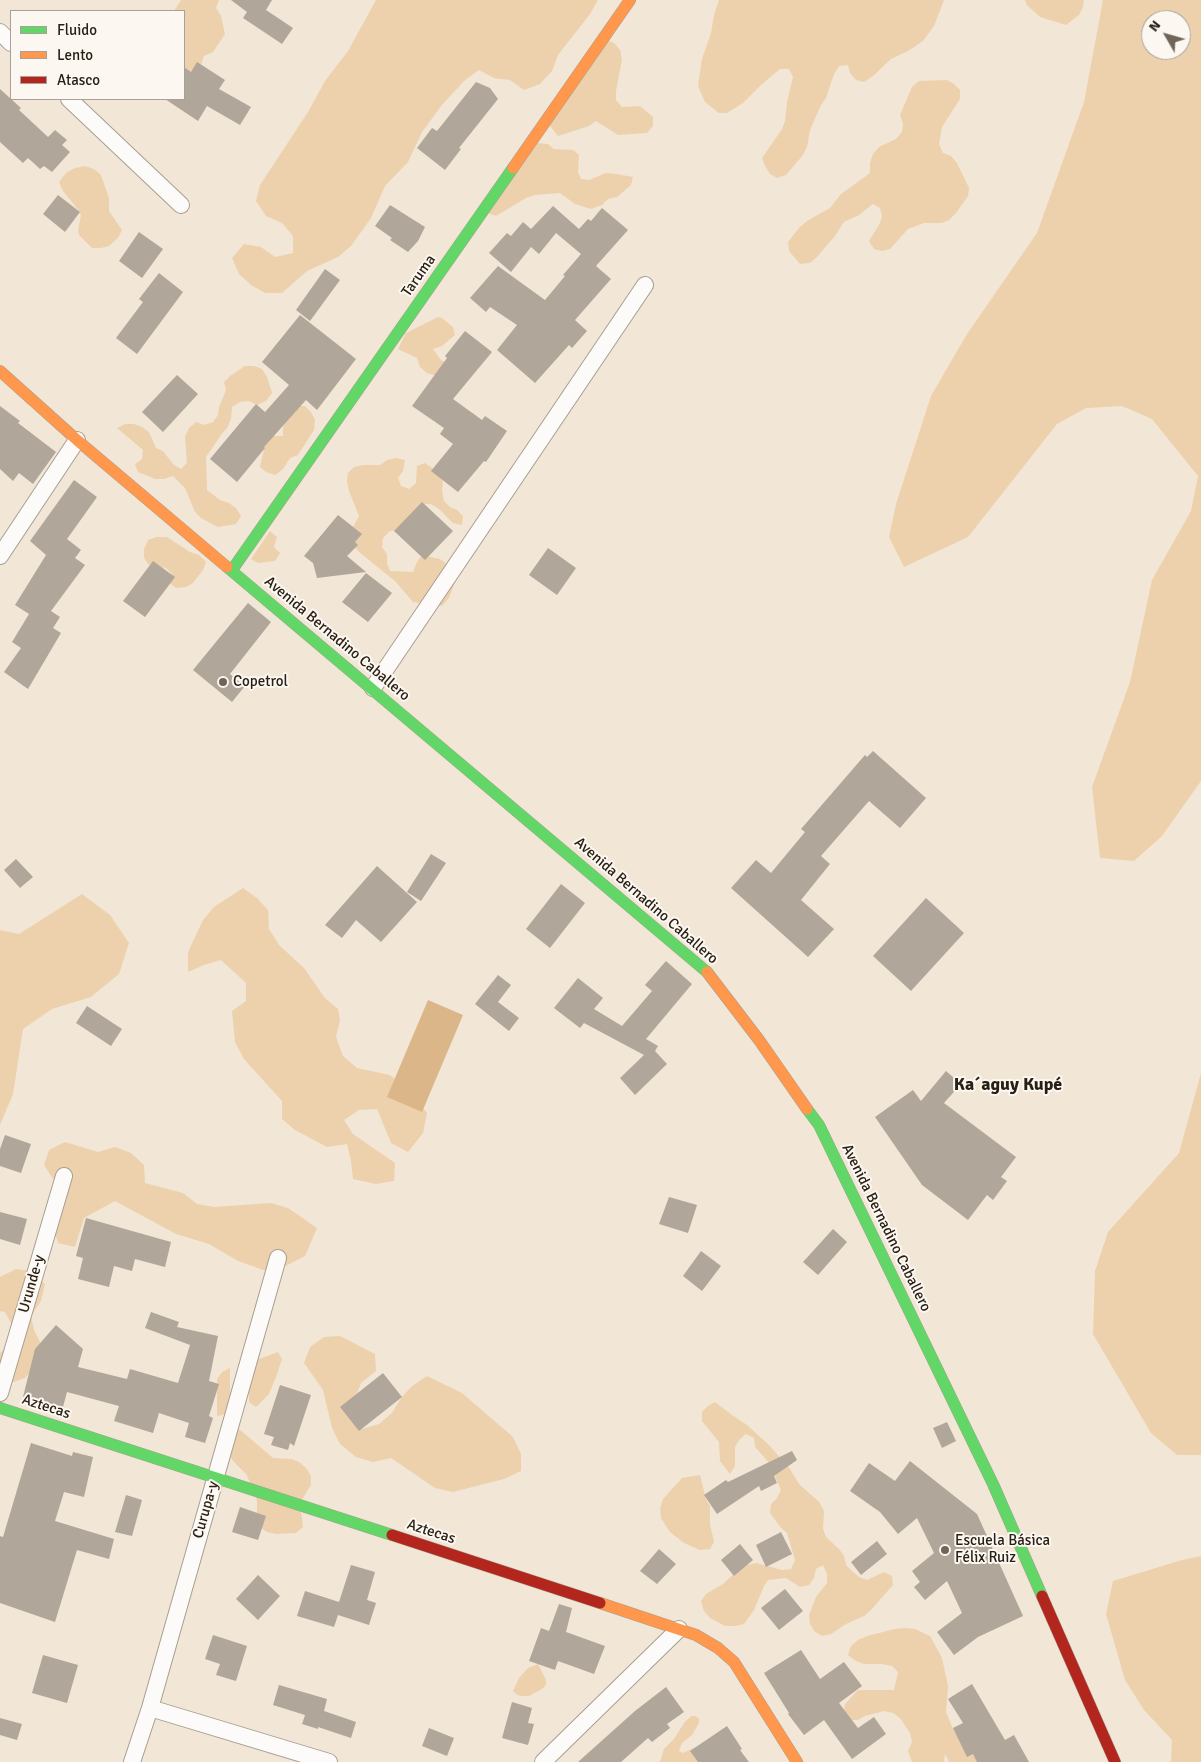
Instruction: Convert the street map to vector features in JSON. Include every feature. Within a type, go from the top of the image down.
[{"type":"main road","name":"Taruma","points":[[232,570],[630,0]]},
{"type":"main road","name":"Avenida Bernadino Caballero","points":[[0,371],[77,440],[709,973],[819,1125],[994,1484],[1115,1762]]},
{"type":"main road","name":"Aztecas","points":[[0,1408],[696,1635],[718,1648],[734,1662],[797,1762]]},
{"type":"street","points":[[0,32],[10,42]]},
{"type":"street","points":[[70,100],[181,206]]},
{"type":"street","points":[[372,688],[645,285]]},
{"type":"street","points":[[0,556],[77,440]]},
{"type":"street","name":"Urunde-y","points":[[0,1392],[64,1176]]},
{"type":"street","name":"Curupa-y","points":[[132,1762],[150,1708],[278,1258]]},
{"type":"street","points":[[543,1762],[679,1629]]},
{"type":"street","points":[[150,1708],[329,1762]]},
{"type":"shaded area","points":[[181,0],[219,0],[216,8],[221,16],[225,34],[213,52],[204,56],[201,65],[203,74],[192,87],[185,86],[185,10],[175,10]]},
{"type":"shaded area","points":[[376,0],[598,0],[590,14],[558,55],[552,71],[540,84],[524,90],[510,80],[494,78],[479,70],[464,81],[442,105],[422,132],[408,162],[385,186],[371,218],[351,246],[338,257],[307,271],[282,293],[265,293],[251,285],[239,274],[232,258],[244,244],[261,247],[275,257],[293,253],[293,236],[282,223],[266,216],[256,201],[260,185],[308,112],[325,81],[348,51]]},
{"type":"shaded area","points":[[719,0],[944,0],[934,26],[923,41],[891,59],[864,82],[856,80],[850,73],[848,65],[839,66],[810,130],[807,147],[803,155],[786,175],[777,178],[770,174],[762,158],[782,129],[785,121],[793,77],[789,69],[780,69],[743,103],[727,113],[719,113],[705,102],[698,86],[702,59]]},
{"type":"shaded area","points":[[1025,0],[1084,0],[1079,15],[1066,25],[1040,17],[1027,5]]},
{"type":"shaded area","points":[[1103,0],[1201,0],[1201,781],[1162,836],[1134,861],[1100,858],[1092,787],[1130,682],[1152,580],[1191,511],[1198,476],[1152,419],[1122,406],[1086,408],[1057,424],[968,537],[904,567],[889,537],[896,504],[931,396],[967,334],[1037,233],[1084,102]]},
{"type":"shaded area","points":[[606,40],[614,43],[620,50],[622,59],[616,100],[622,107],[640,106],[653,117],[653,126],[647,133],[618,135],[596,121],[589,126],[558,136],[547,122]]},
{"type":"shaded area","points":[[947,80],[960,90],[960,99],[942,127],[939,144],[943,153],[951,156],[957,163],[969,188],[968,196],[956,213],[949,220],[942,223],[924,223],[908,229],[890,249],[882,251],[874,249],[869,241],[882,217],[880,208],[873,204],[859,215],[844,222],[835,236],[810,263],[800,264],[789,251],[788,242],[799,228],[807,221],[830,208],[841,194],[870,173],[870,163],[873,154],[879,147],[896,139],[902,132],[903,124],[900,115],[912,87],[919,81]]},
{"type":"shaded area","points":[[538,143],[548,144],[554,149],[573,150],[579,155],[578,172],[581,179],[589,180],[606,173],[616,174],[633,177],[631,185],[617,197],[608,199],[602,205],[591,209],[575,204],[560,193],[535,195],[526,198],[496,216],[488,213]]},
{"type":"shaded area","points":[[85,166],[94,169],[101,175],[109,198],[109,211],[122,230],[118,238],[109,246],[101,248],[92,248],[79,235],[80,212],[63,191],[59,182],[67,172]]},
{"type":"shaded area","points":[[438,317],[453,327],[455,335],[442,346],[433,349],[441,360],[452,366],[466,382],[464,386],[454,387],[444,378],[427,373],[420,367],[417,358],[398,349],[406,333]]},
{"type":"shaded area","points":[[245,366],[254,366],[262,369],[267,377],[272,393],[266,401],[257,405],[249,401],[240,402],[232,407],[231,419],[227,428],[206,457],[207,490],[220,500],[236,508],[241,516],[236,524],[218,527],[201,518],[195,512],[185,488],[173,476],[155,479],[138,472],[135,464],[142,459],[143,450],[117,428],[125,424],[134,424],[142,427],[149,432],[156,448],[163,451],[174,465],[181,469],[187,463],[185,436],[189,428],[196,422],[204,425],[213,422],[218,415],[226,390],[224,382]]},
{"type":"shaded area","points":[[297,406],[305,406],[311,412],[315,420],[314,430],[298,455],[290,458],[283,469],[275,475],[266,472],[260,467],[267,436],[283,436],[283,427],[286,419]]},
{"type":"shaded area","points":[[396,458],[405,460],[403,471],[398,478],[401,486],[409,489],[416,483],[417,466],[425,463],[440,474],[443,482],[444,501],[463,516],[462,525],[453,523],[439,509],[431,504],[423,504],[399,530],[390,531],[383,538],[382,547],[387,554],[387,563],[390,571],[413,572],[422,555],[440,559],[447,564],[455,582],[449,598],[442,606],[413,602],[395,581],[359,552],[347,538],[359,516],[349,491],[348,473],[354,467],[380,465],[387,460]]},
{"type":"shaded area","points":[[270,531],[277,537],[274,547],[280,553],[275,561],[258,563],[251,559]]},
{"type":"shaded area","points":[[156,537],[167,537],[190,552],[199,555],[206,562],[203,570],[193,583],[186,587],[176,588],[169,583],[172,574],[166,568],[149,565],[144,558],[144,549],[148,540]]},
{"type":"shaded area","points":[[243,888],[257,898],[268,910],[269,929],[279,945],[304,968],[325,998],[338,1009],[340,1020],[336,1037],[343,1056],[357,1068],[390,1075],[403,1085],[427,1113],[423,1133],[408,1152],[391,1143],[377,1109],[359,1110],[344,1120],[353,1134],[395,1163],[394,1181],[376,1184],[353,1179],[347,1144],[327,1147],[295,1130],[282,1119],[282,1101],[244,1059],[235,1042],[232,1011],[246,1001],[246,983],[221,960],[188,972],[188,952],[203,920],[214,907]]},
{"type":"shaded area","points":[[82,894],[110,915],[129,943],[119,974],[91,997],[52,1009],[23,1029],[13,1094],[0,1125],[0,930],[19,934]]},
{"type":"shaded area","points":[[428,1000],[463,1015],[422,1112],[387,1097]]},
{"type":"shaded area","points":[[1201,1073],[1201,1455],[1177,1455],[1151,1433],[1093,1334],[1095,1271],[1108,1232],[1179,1153]]},
{"type":"shaded area","points":[[65,1142],[98,1152],[115,1147],[131,1153],[144,1165],[145,1183],[183,1193],[197,1204],[214,1207],[271,1203],[288,1208],[317,1228],[305,1256],[272,1273],[238,1261],[209,1244],[176,1234],[115,1201],[84,1218],[75,1247],[58,1243],[53,1226],[63,1194],[44,1165],[49,1150]]},
{"type":"shaded area","points":[[16,1269],[32,1271],[45,1284],[41,1301],[31,1316],[34,1330],[42,1346],[36,1364],[25,1378],[8,1384],[0,1379],[0,1353],[9,1344],[13,1327],[5,1312],[0,1311],[0,1277]]},
{"type":"shaded area","points":[[340,1336],[375,1354],[376,1371],[361,1383],[348,1416],[362,1429],[379,1424],[392,1413],[401,1398],[412,1386],[427,1376],[462,1393],[513,1437],[521,1454],[521,1471],[504,1479],[453,1492],[435,1488],[391,1458],[373,1462],[356,1457],[340,1444],[332,1428],[323,1390],[304,1363],[310,1347],[324,1337]]},
{"type":"shaded area","points":[[278,1352],[282,1359],[276,1377],[269,1394],[256,1407],[249,1402],[249,1375],[252,1366],[259,1359]]},
{"type":"shaded area","points":[[230,1368],[232,1400],[226,1414],[217,1416],[217,1379],[222,1372]]},
{"type":"shaded area","points":[[715,1402],[747,1425],[769,1445],[790,1469],[799,1484],[819,1502],[824,1511],[823,1529],[826,1537],[839,1549],[844,1556],[846,1565],[852,1571],[859,1577],[867,1580],[884,1572],[892,1576],[893,1585],[864,1616],[846,1624],[831,1634],[822,1636],[814,1631],[810,1624],[809,1615],[816,1597],[827,1583],[827,1574],[823,1565],[816,1569],[814,1578],[809,1585],[800,1587],[786,1578],[768,1580],[754,1610],[744,1624],[725,1626],[710,1618],[704,1611],[701,1601],[706,1594],[723,1584],[738,1570],[756,1563],[782,1570],[791,1569],[795,1560],[787,1533],[770,1513],[771,1504],[781,1490],[772,1466],[755,1447],[754,1438],[746,1434],[739,1440],[735,1447],[735,1466],[730,1474],[720,1461],[719,1442],[702,1421],[702,1412]]},
{"type":"shaded area","points":[[239,1429],[273,1458],[291,1459],[299,1462],[311,1476],[311,1485],[301,1501],[303,1527],[296,1533],[276,1534],[267,1532],[260,1527],[257,1519],[255,1493],[246,1474],[229,1454],[233,1436]]},
{"type":"shaded area","points":[[700,1475],[706,1499],[710,1506],[710,1524],[714,1542],[710,1549],[700,1550],[684,1543],[670,1532],[661,1518],[660,1509],[663,1499],[682,1478]]},
{"type":"shaded area","points":[[1201,1556],[1201,1762],[1171,1762],[1172,1740],[1144,1710],[1125,1680],[1106,1614],[1113,1581]]},
{"type":"shaded area","points":[[905,1628],[915,1629],[930,1636],[942,1658],[948,1686],[946,1712],[953,1729],[960,1736],[1006,1762],[949,1762],[945,1754],[944,1762],[912,1762],[908,1751],[912,1742],[910,1733],[900,1718],[893,1713],[884,1711],[858,1720],[849,1720],[844,1713],[845,1704],[858,1690],[894,1690],[898,1672],[892,1666],[864,1664],[856,1661],[848,1655],[851,1646],[867,1636]]},
{"type":"shaded area","points":[[538,1664],[546,1680],[546,1685],[529,1696],[516,1694],[513,1691],[519,1678],[528,1668]]},
{"type":"shaded area","points":[[691,1716],[696,1716],[699,1719],[699,1723],[692,1735],[682,1743],[679,1751],[683,1753],[696,1747],[710,1762],[660,1762],[664,1749]]},
{"type":"building","points":[[231,0],[272,0],[266,10],[293,28],[282,44],[243,18],[247,12]]},
{"type":"building","points":[[197,62],[225,80],[219,89],[251,107],[240,125],[207,106],[198,121],[166,100],[185,100],[185,68],[191,72]]},
{"type":"building","points":[[476,82],[490,88],[498,99],[459,148],[461,149],[445,170],[417,148],[432,128],[437,131]]},
{"type":"building","points":[[0,89],[48,137],[55,130],[67,140],[62,145],[70,152],[52,172],[44,166],[40,169],[28,158],[23,163],[0,142]]},
{"type":"building","points":[[58,195],[80,212],[65,232],[43,214]]},
{"type":"building","points":[[390,205],[425,227],[418,241],[408,252],[390,240],[392,238],[375,226]]},
{"type":"building","points":[[553,206],[579,229],[588,219],[591,221],[602,208],[628,230],[596,266],[611,279],[575,320],[587,331],[572,348],[569,345],[535,383],[497,350],[517,325],[490,307],[486,312],[470,298],[498,266],[545,300],[581,254],[556,233],[539,254],[531,247],[511,272],[489,253],[507,233],[511,236],[523,222],[531,229]]},
{"type":"building","points":[[139,232],[163,249],[142,278],[119,261]]},
{"type":"building","points":[[325,269],[340,280],[310,321],[296,310]]},
{"type":"building","points":[[159,273],[183,292],[137,354],[116,338],[143,302],[139,299]]},
{"type":"building","points":[[300,315],[356,359],[317,410],[306,400],[264,447],[237,482],[210,459],[256,404],[265,412],[289,385],[262,362]]},
{"type":"building","points":[[465,331],[492,352],[453,399],[482,420],[485,416],[507,431],[486,462],[484,461],[458,492],[431,471],[453,444],[440,434],[444,428],[412,406],[447,358],[445,356]]},
{"type":"building","points":[[177,375],[198,394],[163,432],[142,412]]},
{"type":"building","points":[[0,406],[20,421],[18,423],[56,452],[33,484],[19,473],[13,481],[0,469]]},
{"type":"building","points":[[74,480],[97,497],[67,539],[81,550],[75,558],[85,565],[51,611],[60,617],[53,628],[61,633],[28,689],[4,672],[21,648],[12,642],[29,614],[15,605],[46,555],[30,541]]},
{"type":"building","points":[[422,502],[453,531],[425,560],[394,531]]},
{"type":"building","points":[[338,515],[362,534],[355,542],[358,545],[347,556],[366,572],[317,578],[313,563],[304,556]]},
{"type":"building","points":[[548,548],[576,568],[557,595],[529,575]]},
{"type":"building","points":[[153,561],[175,577],[145,617],[123,601]]},
{"type":"building","points":[[366,573],[392,593],[368,622],[342,602]]},
{"type":"building","name":"Copetrol","points":[[248,603],[271,622],[230,674],[245,686],[232,702],[193,670]]},
{"type":"building","points":[[873,751],[926,798],[900,828],[869,801],[821,856],[830,864],[801,900],[834,929],[808,957],[731,888],[756,860],[771,873],[805,832],[801,829],[865,755],[867,757]]},
{"type":"building","points":[[431,854],[446,863],[421,901],[407,892]]},
{"type":"building","points":[[16,859],[33,877],[20,888],[4,870]]},
{"type":"building","points":[[377,866],[417,902],[381,942],[356,920],[342,938],[325,925]]},
{"type":"building","points":[[561,884],[585,903],[550,948],[526,929]]},
{"type":"building","points":[[926,898],[964,933],[911,991],[873,956]]},
{"type":"building","points":[[666,961],[692,984],[646,1039],[658,1046],[655,1051],[667,1064],[635,1095],[620,1078],[644,1055],[584,1023],[580,1028],[554,1008],[578,978],[603,998],[594,1009],[622,1026],[652,991],[645,985]]},
{"type":"building","points":[[498,975],[511,985],[498,1002],[519,1018],[509,1031],[475,1004]]},
{"type":"building","points":[[87,1006],[122,1029],[111,1046],[76,1023]]},
{"type":"building","points":[[946,1071],[961,1084],[944,1103],[1016,1157],[1001,1177],[1007,1181],[993,1200],[987,1195],[968,1220],[922,1185],[875,1117],[913,1090],[921,1101]]},
{"type":"building","points":[[5,1135],[31,1144],[21,1173],[0,1166],[0,1149]]},
{"type":"building","points":[[669,1197],[697,1205],[688,1233],[659,1224]]},
{"type":"building","points":[[0,1212],[27,1219],[20,1245],[0,1239]]},
{"type":"building","points":[[86,1218],[171,1242],[165,1267],[135,1259],[132,1271],[114,1266],[109,1287],[78,1279],[83,1258],[76,1256]]},
{"type":"building","points":[[833,1229],[847,1242],[818,1275],[803,1262]]},
{"type":"building","points":[[701,1251],[721,1266],[702,1291],[683,1276]]},
{"type":"building","points":[[151,1312],[179,1322],[177,1327],[218,1336],[209,1381],[219,1384],[209,1416],[213,1418],[205,1443],[185,1437],[189,1423],[159,1413],[153,1433],[114,1421],[119,1406],[67,1392],[63,1407],[23,1397],[35,1349],[56,1325],[83,1349],[78,1367],[127,1379],[130,1369],[178,1383],[190,1345],[145,1328]]},
{"type":"building","points":[[383,1373],[402,1397],[359,1431],[340,1407]]},
{"type":"building","points":[[280,1385],[311,1395],[294,1446],[290,1443],[288,1450],[271,1445],[274,1437],[264,1434]]},
{"type":"building","points":[[947,1422],[956,1441],[942,1448],[933,1428]]},
{"type":"building","points":[[31,1443],[72,1456],[73,1452],[93,1457],[84,1497],[64,1492],[55,1521],[114,1539],[109,1559],[77,1550],[55,1622],[0,1603],[0,1536],[3,1537]]},
{"type":"building","points":[[792,1451],[797,1460],[774,1476],[777,1483],[761,1491],[759,1486],[717,1514],[704,1495],[726,1480],[728,1482]]},
{"type":"building","points":[[910,1461],[977,1514],[1023,1616],[978,1637],[954,1655],[937,1632],[962,1613],[947,1581],[925,1600],[914,1587],[920,1582],[912,1571],[934,1553],[917,1518],[898,1534],[880,1512],[850,1491],[869,1463],[895,1481]]},
{"type":"building","points":[[126,1495],[142,1500],[132,1536],[115,1532]]},
{"type":"building","points":[[240,1507],[266,1516],[258,1540],[232,1532]]},
{"type":"building","points":[[781,1532],[792,1554],[766,1567],[756,1545]]},
{"type":"building","points":[[877,1541],[887,1554],[861,1575],[851,1562]]},
{"type":"building","points":[[740,1544],[753,1560],[734,1576],[721,1560]]},
{"type":"building","points":[[659,1549],[676,1564],[657,1584],[640,1571]]},
{"type":"building","points":[[351,1565],[375,1572],[367,1600],[376,1603],[369,1625],[338,1615],[334,1627],[297,1616],[305,1591],[339,1602]]},
{"type":"building","points":[[258,1575],[280,1596],[258,1620],[236,1599]]},
{"type":"building","points":[[785,1589],[803,1611],[779,1630],[761,1608]]},
{"type":"building","points":[[559,1604],[572,1608],[566,1632],[605,1646],[594,1674],[558,1661],[555,1670],[529,1661],[541,1628],[549,1631]]},
{"type":"building","points":[[213,1635],[247,1646],[236,1681],[216,1675],[220,1664],[205,1659]]},
{"type":"building","points":[[801,1650],[820,1679],[844,1662],[862,1686],[839,1703],[858,1728],[874,1717],[886,1734],[852,1759],[824,1720],[804,1735],[788,1714],[764,1673]]},
{"type":"building","points":[[43,1655],[78,1665],[67,1703],[32,1693]]},
{"type":"building","points":[[972,1684],[1005,1740],[1014,1735],[1029,1762],[977,1762],[973,1754],[967,1757],[953,1728],[963,1723],[948,1699]]},
{"type":"building","points":[[279,1685],[327,1699],[324,1711],[356,1722],[351,1738],[318,1727],[318,1729],[302,1724],[305,1715],[273,1705]]},
{"type":"building","points":[[666,1687],[684,1712],[667,1724],[670,1728],[652,1742],[648,1738],[621,1762],[578,1762],[635,1711]]},
{"type":"building","points":[[512,1702],[532,1708],[528,1723],[534,1724],[528,1745],[502,1738]]},
{"type":"building","points":[[0,1718],[22,1724],[17,1740],[0,1735]]},
{"type":"building","points":[[727,1726],[749,1762],[698,1762],[690,1751]]},
{"type":"building","points":[[429,1728],[454,1738],[447,1756],[422,1746]]},
{"type":"traffic: fast","points":[[232,570],[513,168]]},
{"type":"traffic: fast","points":[[227,567],[707,972]]},
{"type":"traffic: fast","points":[[807,1109],[819,1125],[993,1484],[1042,1596]]},
{"type":"traffic: fast","points":[[0,1408],[392,1535]]},
{"type":"traffic: slow","points":[[513,168],[630,0]]},
{"type":"traffic: slow","points":[[0,371],[77,440],[227,567]]},
{"type":"traffic: slow","points":[[707,972],[759,1040],[807,1109]]},
{"type":"traffic: slow","points":[[600,1603],[696,1635],[718,1648],[734,1662],[797,1762]]},
{"type":"traffic: jam","points":[[392,1535],[600,1603]]},
{"type":"traffic: jam","points":[[1042,1596],[1115,1762]]},
{"type":"place","name":"Copetrol","points":[[223,682]]},
{"type":"place","name":"Escuela Básica Félix Ruiz","points":[[945,1550]]},
{"type":"district","name":"Ka´aguy Kupé","points":[[1008,1085]]}]
